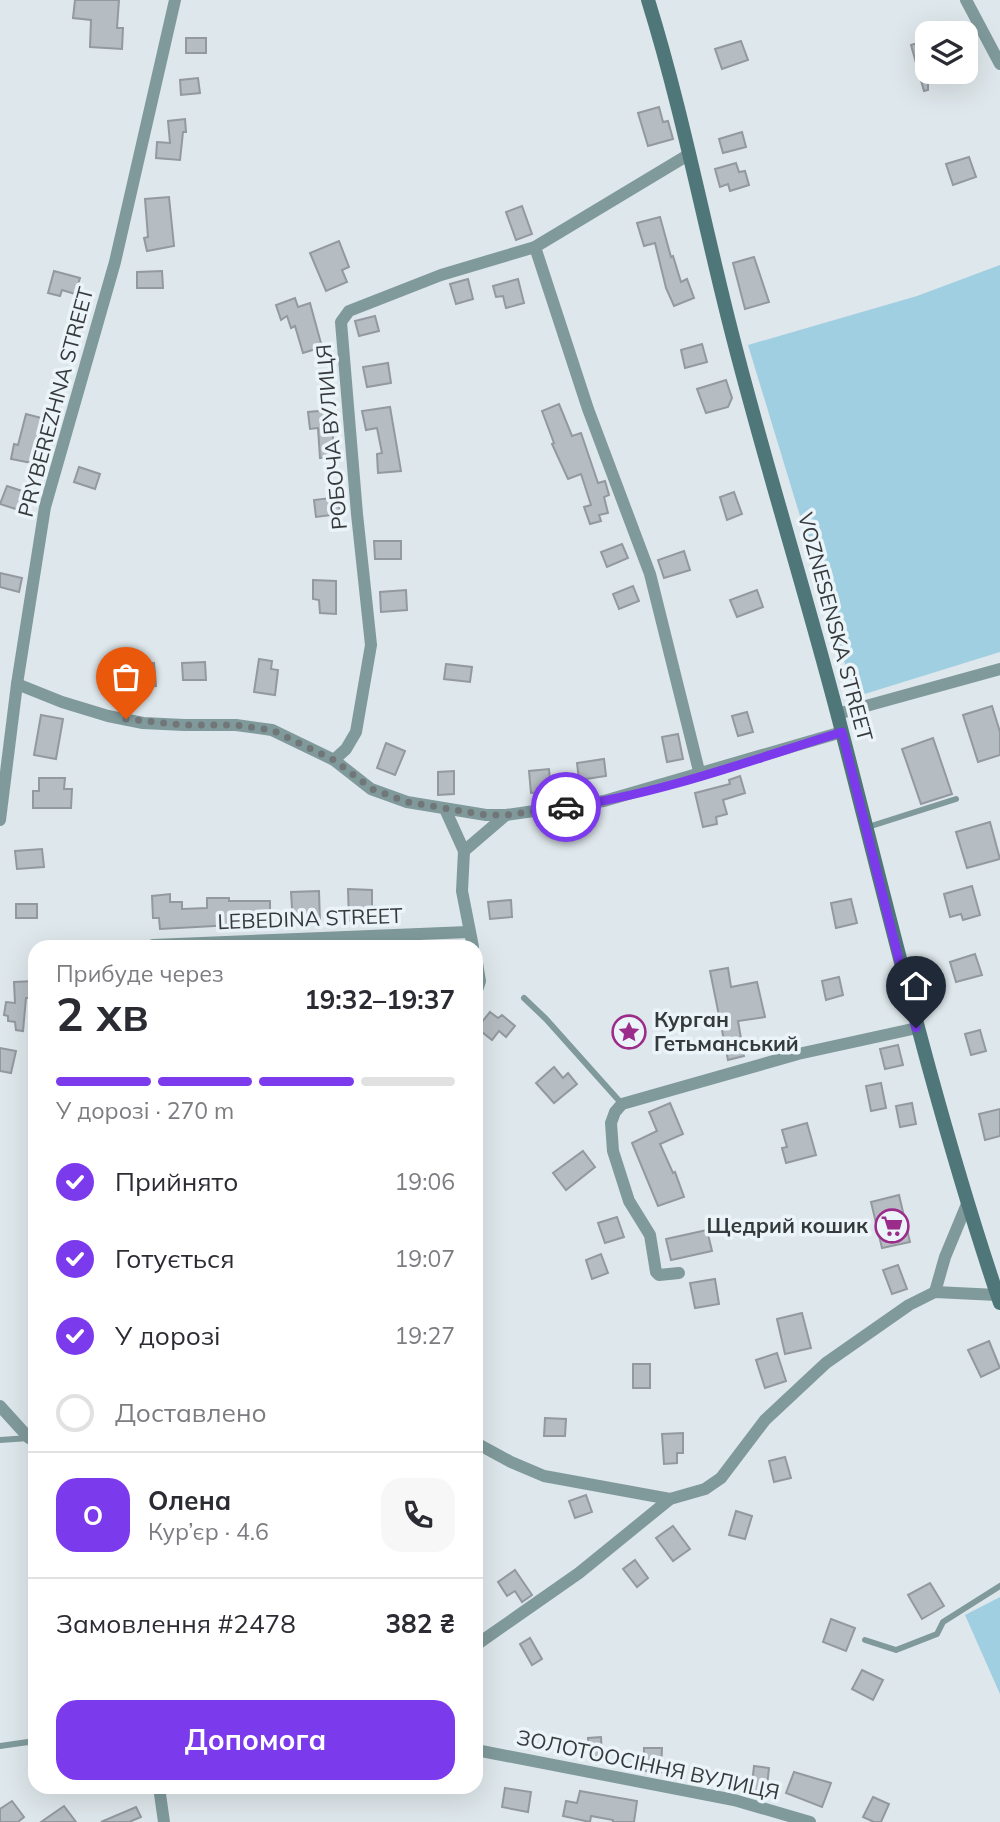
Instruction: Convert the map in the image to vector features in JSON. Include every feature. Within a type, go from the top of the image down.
[{"type":"main road","name":"VOZNESENSKA STREET","points":[[648,0],[668,63],[730,326],[842,732],[916,1028],[967,1204],[999,1299]]},
{"type":"street","name":"PRYBEREZHNA STREET","points":[[0,820],[45,507],[115,262],[175,0]]},
{"type":"street","points":[[966,0],[1000,64]]},
{"type":"street","name":"РОБОЧА ВУЛИЦЯ","points":[[334,760],[346,749],[356,732],[371,645],[341,322],[349,311],[441,275],[535,247],[688,155]]},
{"type":"street","points":[[535,247],[588,409],[650,574],[700,775]]},
{"type":"street","points":[[837,714],[1000,669]]},
{"type":"street","points":[[18,684],[85,709],[143,723],[236,725],[272,730],[334,760],[372,789],[407,802],[486,815],[506,815],[604,801],[842,732]]},
{"type":"street","points":[[445,809],[464,851],[462,891],[471,940]]},
{"type":"street","points":[[464,851],[506,815]]},
{"type":"street","name":"LEBEDINA STREET","points":[[274,940],[468,932]]},
{"type":"street","points":[[679,1273],[659,1275],[656,1272],[650,1235],[629,1201],[614,1151],[611,1123],[622,1104],[798,1054],[916,1028]]},
{"type":"street","points":[[935,1292],[945,1257],[967,1204]]},
{"type":"street","points":[[483,1640],[579,1573],[670,1499],[705,1489],[721,1478],[765,1420],[826,1363],[909,1305],[935,1292],[999,1299]]},
{"type":"street","points":[[0,1406],[28,1435]]},
{"type":"street","points":[[483,1447],[544,1476],[670,1499]]},
{"type":"street","name":"ЗОЛОТООСІННЯ ВУЛИЦЯ","points":[[483,1751],[734,1800],[810,1822]]},
{"type":"street","points":[[160,1794],[164,1822]]},
{"type":"lane","points":[[866,827],[956,799]]},
{"type":"lane","points":[[524,998],[546,1018],[622,1104]]},
{"type":"lane","points":[[0,1440],[28,1439]]},
{"type":"lane","points":[[865,1640],[896,1650],[927,1638],[937,1633],[943,1622],[1000,1586]]},
{"type":"lane","points":[[0,1746],[28,1742]]},
{"type":"shaded area","points":[[1000,265],[1000,652],[855,697],[748,345],[917,296]]},
{"type":"shaded area","points":[[1000,1597],[1000,1694],[965,1615]]},
{"type":"building","points":[[75,0],[119,0],[117,28],[123,28],[122,49],[90,47],[91,20],[73,18]]},
{"type":"building","points":[[186,38],[206,38],[206,53],[186,53]]},
{"type":"building","points":[[741,41],[748,60],[722,69],[715,49]]},
{"type":"building","points":[[915,44],[915,59],[911,45]]},
{"type":"building","points":[[198,78],[200,93],[181,95],[180,80]]},
{"type":"building","points":[[922,84],[928,84],[928,90],[924,91]]},
{"type":"building","points":[[659,107],[663,122],[668,121],[673,139],[648,146],[638,113]]},
{"type":"building","points":[[185,119],[186,132],[183,132],[180,160],[156,158],[157,142],[170,143],[168,121]]},
{"type":"building","points":[[742,132],[746,147],[723,153],[719,139]]},
{"type":"building","points":[[969,157],[976,177],[953,185],[946,164]]},
{"type":"building","points":[[736,163],[739,172],[745,171],[749,185],[730,191],[728,184],[720,187],[715,169]]},
{"type":"building","points":[[169,197],[174,246],[147,251],[144,238],[148,237],[145,199]]},
{"type":"building","points":[[522,206],[532,234],[516,240],[506,212]]},
{"type":"building","points":[[660,217],[681,282],[687,279],[694,298],[674,306],[666,288],[655,243],[644,246],[637,223]]},
{"type":"building","points":[[339,241],[349,267],[342,270],[347,282],[326,291],[310,253]]},
{"type":"building","points":[[754,257],[769,302],[745,309],[733,263]]},
{"type":"building","points":[[54,271],[80,278],[75,294],[62,290],[60,296],[48,293]]},
{"type":"building","points":[[162,271],[163,288],[137,288],[137,272]]},
{"type":"building","points":[[468,279],[473,299],[456,304],[450,284]]},
{"type":"building","points":[[518,279],[524,303],[506,308],[503,296],[496,297],[493,286]]},
{"type":"building","points":[[295,298],[298,307],[310,303],[322,347],[303,353],[295,326],[291,328],[287,316],[281,320],[276,305]]},
{"type":"building","points":[[375,316],[379,331],[359,336],[355,321]]},
{"type":"building","points":[[702,344],[707,362],[685,368],[681,350]]},
{"type":"building","points":[[388,363],[391,383],[367,387],[363,367]]},
{"type":"building","points":[[726,380],[732,398],[728,407],[706,413],[697,389]]},
{"type":"building","points":[[559,404],[572,436],[581,433],[598,483],[605,481],[609,495],[604,497],[608,513],[599,515],[601,521],[590,524],[584,507],[591,505],[581,474],[568,479],[552,444],[554,443],[542,411]]},
{"type":"building","points":[[390,407],[401,471],[378,473],[377,454],[382,453],[377,428],[366,430],[362,411]]},
{"type":"building","points":[[330,410],[335,457],[320,458],[318,428],[310,429],[308,412]]},
{"type":"building","points":[[26,414],[45,419],[37,449],[40,449],[37,464],[11,459],[14,444],[18,445]]},
{"type":"building","points":[[79,467],[100,474],[95,489],[74,482]]},
{"type":"building","points":[[7,486],[31,494],[25,512],[0,504]]},
{"type":"building","points":[[734,492],[742,514],[727,520],[720,497]]},
{"type":"building","points":[[338,497],[340,514],[316,517],[314,500]]},
{"type":"building","points":[[374,541],[401,541],[401,559],[375,559]]},
{"type":"building","points":[[622,544],[628,558],[607,567],[601,552]]},
{"type":"building","points":[[684,551],[690,570],[664,578],[658,560]]},
{"type":"building","points":[[0,573],[22,578],[19,592],[0,587]]},
{"type":"building","points":[[313,580],[336,581],[336,614],[320,613],[319,600],[313,599]]},
{"type":"building","points":[[633,586],[639,601],[619,609],[613,594]]},
{"type":"building","points":[[406,590],[407,610],[381,612],[380,592]]},
{"type":"building","points":[[757,590],[763,607],[737,617],[730,600]]},
{"type":"building","points":[[259,659],[272,661],[271,669],[278,670],[275,695],[254,692]]},
{"type":"building","points":[[205,662],[206,680],[183,680],[182,663]]},
{"type":"building","points":[[154,663],[156,686],[133,688],[132,664]]},
{"type":"building","points":[[446,664],[472,667],[470,682],[444,679]]},
{"type":"building","points":[[992,706],[1000,732],[1000,755],[978,762],[963,715]]},
{"type":"building","points":[[747,712],[753,732],[738,736],[732,716]]},
{"type":"building","points":[[41,715],[63,719],[56,759],[34,755]]},
{"type":"building","points":[[678,734],[683,759],[667,762],[662,737]]},
{"type":"building","points":[[933,738],[952,794],[921,804],[902,749]]},
{"type":"building","points":[[386,743],[405,751],[395,775],[377,768]]},
{"type":"building","points":[[604,759],[606,776],[579,780],[577,763]]},
{"type":"building","points":[[549,769],[551,791],[531,793],[529,771]]},
{"type":"building","points":[[454,771],[454,794],[438,795],[438,772]]},
{"type":"building","points":[[740,776],[745,793],[723,800],[727,814],[716,817],[717,824],[703,827],[695,793],[730,784],[729,780]]},
{"type":"building","points":[[39,778],[65,778],[64,789],[72,789],[71,808],[33,808],[33,791],[39,791]]},
{"type":"building","points":[[990,822],[1000,859],[967,868],[956,832]]},
{"type":"building","points":[[42,849],[44,867],[17,869],[15,851]]},
{"type":"building","points":[[972,886],[980,915],[963,920],[961,914],[950,917],[944,894]]},
{"type":"building","points":[[348,889],[372,890],[372,906],[380,907],[380,921],[349,921]]},
{"type":"building","points":[[319,891],[320,922],[293,923],[291,892]]},
{"type":"building","points":[[170,894],[170,902],[182,902],[182,909],[207,908],[207,898],[270,901],[270,923],[160,929],[159,918],[153,918],[152,896]]},
{"type":"building","points":[[851,899],[857,923],[836,928],[831,903]]},
{"type":"building","points":[[511,900],[512,917],[490,919],[488,902]]},
{"type":"building","points":[[16,904],[37,904],[37,918],[16,918]]},
{"type":"building","points":[[975,954],[982,975],[956,982],[950,962]]},
{"type":"building","points":[[728,968],[731,987],[757,982],[765,1017],[738,1021],[744,1056],[728,1060],[710,971]]},
{"type":"building","points":[[839,977],[843,995],[826,1000],[822,981]]},
{"type":"building","points":[[28,981],[23,1031],[16,1030],[15,1022],[8,1021],[8,1016],[4,1015],[6,1002],[15,1003],[14,982]]},
{"type":"building","points":[[490,1012],[498,1018],[502,1015],[515,1026],[506,1037],[499,1031],[492,1040],[483,1033],[483,1021]]},
{"type":"building","points":[[980,1030],[986,1051],[971,1055],[965,1034]]},
{"type":"building","points":[[898,1045],[903,1065],[885,1069],[880,1049]]},
{"type":"building","points":[[0,1048],[16,1051],[11,1073],[0,1071]]},
{"type":"building","points":[[554,1067],[563,1078],[568,1073],[577,1084],[554,1103],[536,1083]]},
{"type":"building","points":[[881,1083],[886,1108],[871,1111],[866,1086]]},
{"type":"building","points":[[670,1103],[683,1134],[660,1144],[673,1173],[675,1172],[684,1197],[658,1206],[632,1143],[657,1131],[649,1112]]},
{"type":"building","points":[[912,1103],[916,1124],[900,1127],[896,1106]]},
{"type":"building","points":[[1000,1109],[1000,1136],[985,1140],[979,1114]]},
{"type":"building","points":[[807,1123],[816,1155],[786,1163],[782,1148],[787,1147],[782,1130]]},
{"type":"building","points":[[583,1151],[595,1167],[566,1190],[553,1173]]},
{"type":"building","name":"Щедрий кошик","points":[[899,1195],[910,1242],[882,1248],[871,1202]]},
{"type":"building","points":[[617,1217],[624,1237],[605,1243],[598,1223]]},
{"type":"building","points":[[707,1230],[712,1251],[671,1260],[666,1239]]},
{"type":"building","points":[[601,1254],[608,1273],[592,1279],[586,1260]]},
{"type":"building","points":[[898,1265],[907,1289],[892,1294],[883,1270]]},
{"type":"building","points":[[715,1279],[719,1304],[695,1308],[690,1283]]},
{"type":"building","points":[[802,1313],[811,1348],[785,1354],[777,1319]]},
{"type":"building","points":[[989,1341],[1000,1368],[981,1377],[968,1350]]},
{"type":"building","points":[[777,1353],[786,1381],[765,1388],[756,1360]]},
{"type":"building","points":[[633,1364],[650,1364],[650,1388],[633,1388]]},
{"type":"building","points":[[545,1418],[566,1419],[565,1436],[544,1436]]},
{"type":"building","points":[[683,1433],[683,1453],[677,1453],[677,1463],[664,1464],[662,1434]]},
{"type":"building","points":[[785,1457],[791,1478],[774,1482],[769,1461]]},
{"type":"building","points":[[586,1495],[592,1512],[575,1518],[569,1501]]},
{"type":"building","points":[[736,1511],[752,1516],[745,1539],[729,1535]]},
{"type":"building","points":[[673,1526],[690,1549],[673,1561],[656,1538]]},
{"type":"building","points":[[635,1560],[648,1578],[637,1587],[623,1569]]},
{"type":"building","points":[[515,1570],[532,1595],[522,1602],[515,1591],[507,1596],[498,1582]]},
{"type":"building","points":[[930,1583],[944,1606],[922,1619],[908,1595]]},
{"type":"building","points":[[831,1619],[855,1628],[846,1651],[823,1642]]},
{"type":"building","points":[[530,1638],[542,1659],[532,1665],[520,1644]]},
{"type":"building","points":[[862,1670],[883,1680],[873,1700],[852,1689]]},
{"type":"building","points":[[601,1737],[602,1757],[589,1758],[588,1738]]},
{"type":"building","points":[[644,1748],[662,1748],[661,1772],[644,1771]]},
{"type":"building","points":[[754,1766],[769,1768],[766,1795],[751,1793]]},
{"type":"building","points":[[794,1772],[831,1783],[822,1807],[786,1793]]},
{"type":"building","points":[[505,1788],[531,1792],[528,1812],[502,1807]]},
{"type":"building","points":[[580,1791],[637,1801],[634,1822],[613,1822],[591,1816],[590,1822],[563,1816],[566,1801],[577,1803]]},
{"type":"building","points":[[873,1797],[889,1804],[881,1822],[863,1817]]},
{"type":"building","points":[[12,1801],[24,1817],[18,1822],[0,1822],[0,1809]]},
{"type":"building","points":[[64,1806],[76,1822],[41,1822]]},
{"type":"building","points":[[136,1807],[141,1817],[129,1822],[101,1822]]},
{"type":"way so far","points":[[126,719],[143,723],[236,725],[272,730],[334,760],[372,789],[407,802],[486,815],[566,807]]},
{"type":"place","name":"Курган Гетьманський","points":[[629,1032]]},
{"type":"place","name":"Щедрий кошик","points":[[892,1226]]},
{"type":"route","points":[[566,807],[604,801],[700,775],[842,732],[916,1028]]}]
